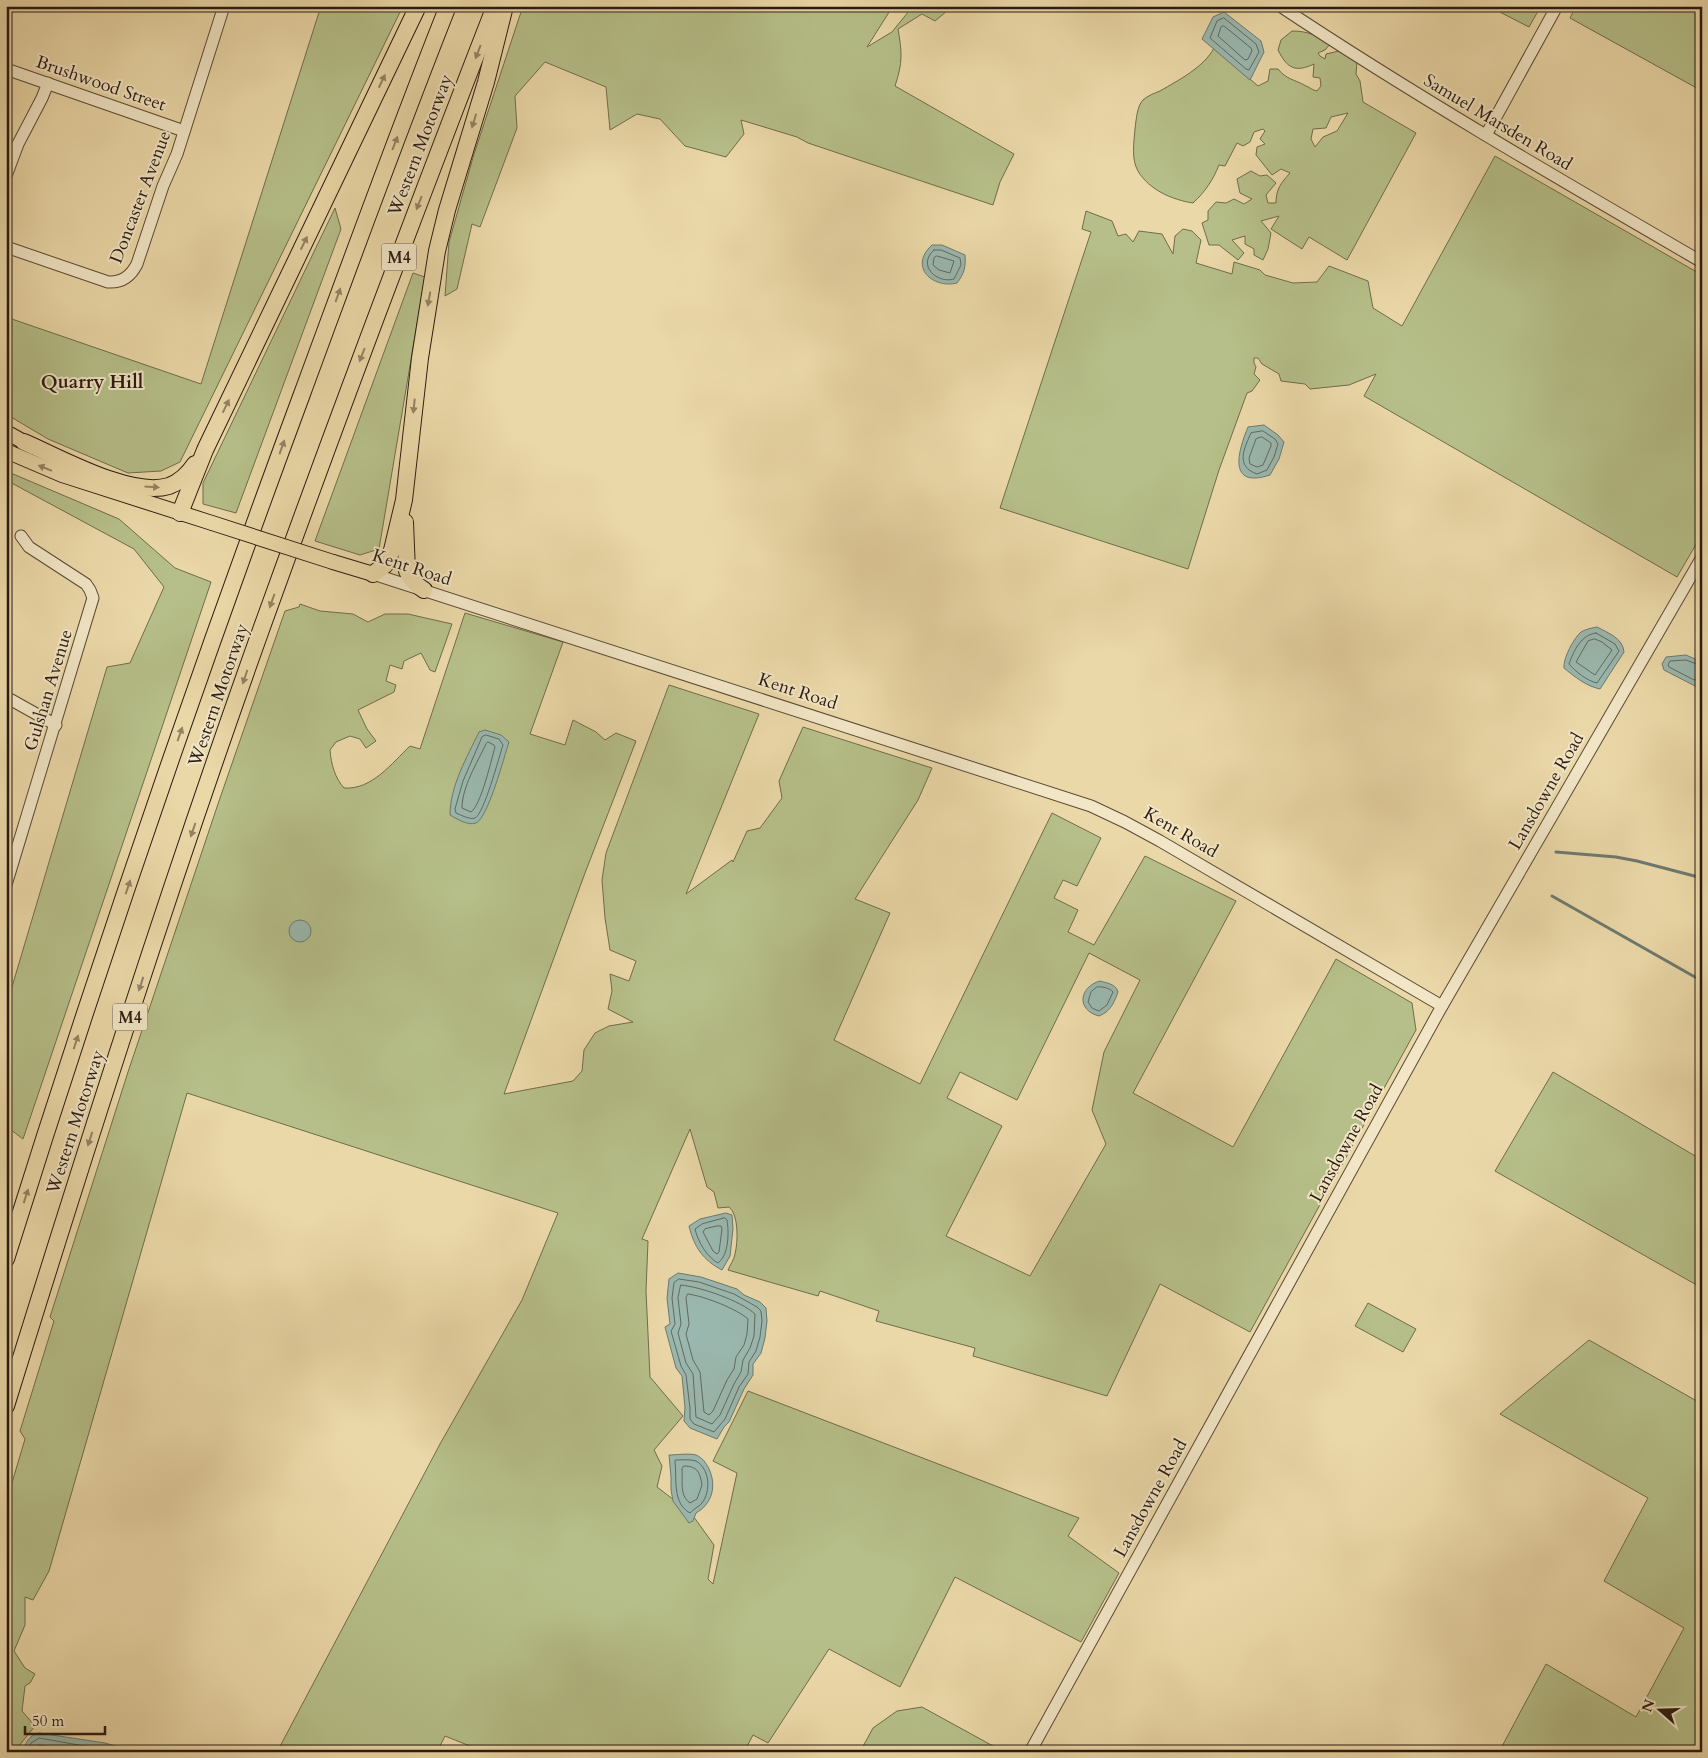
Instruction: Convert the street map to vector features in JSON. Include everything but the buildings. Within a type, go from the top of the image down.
[{"type":"highway","points":[[180,513],[205,450],[418,6]]},
{"type":"highway","name":"Western Motorway","points":[[6,1259],[99,971],[221,616],[366,218],[448,6]]},
{"type":"highway","name":"Western Motorway","points":[[6,1406],[124,1034],[261,631],[397,261],[495,6]]},
{"type":"highway","points":[[373,574],[385,565],[389,559],[404,500],[420,358],[437,250],[506,6]]},
{"type":"highway","points":[[24,442],[117,482],[151,487],[171,485],[180,480],[190,472],[205,450]]},
{"type":"highway","points":[[404,500],[407,571],[414,583],[424,590]]},
{"type":"main road","name":"Kent Road","points":[[6,432],[108,489]]},
{"type":"main road","name":"Kent Road","points":[[6,451],[62,475],[373,574]]},
{"type":"street","name":"Samuel Marsden Road","points":[[1280,6],[1420,96],[1522,158],[1702,262]]},
{"type":"street","points":[[1486,135],[1557,6]]},
{"type":"street","name":"Doncaster Avenue","points":[[6,247],[104,281],[124,280],[132,272],[137,264],[163,186],[174,162],[220,7]]},
{"type":"street","name":"Brushwood Street","points":[[6,69],[184,131]]},
{"type":"street","points":[[6,176],[18,144],[48,84]]},
{"type":"street","name":"Gulshan Avenue","points":[[6,885],[11,851],[56,725],[92,606],[92,595],[86,584],[29,547],[21,536]]},
{"type":"street","name":"Lansdowne Road","points":[[1030,1752],[1442,1006],[1702,557]]},
{"type":"street","name":"Kent Road","points":[[373,574],[1091,806],[1160,841],[1442,1006]]},
{"type":"street","points":[[6,697],[56,725]]},
{"type":"green space","points":[[321,6],[403,6],[180,462],[161,471],[128,473],[48,439],[6,414],[6,317],[201,384]]},
{"type":"green space","points":[[523,6],[893,6],[867,47],[892,32],[913,6],[953,6],[935,21],[922,14],[898,29],[901,57],[895,86],[1014,154],[1000,182],[993,205],[808,143],[797,137],[741,120],[744,134],[726,157],[685,146],[660,119],[637,114],[610,130],[606,87],[545,62],[515,96],[517,128],[480,227],[472,224],[457,289],[445,296],[449,242],[474,154]]},
{"type":"green space","points":[[1488,6],[1541,6],[1529,27]]},
{"type":"green space","points":[[1576,6],[1702,6],[1702,91],[1570,18]]},
{"type":"green space","points":[[1292,31],[1307,33],[1330,44],[1325,50],[1318,53],[1325,59],[1326,54],[1339,51],[1357,62],[1356,74],[1360,81],[1363,102],[1416,133],[1347,260],[1309,237],[1302,249],[1271,229],[1279,216],[1261,221],[1271,233],[1268,249],[1263,260],[1254,255],[1254,249],[1245,244],[1245,236],[1232,240],[1244,253],[1238,260],[1219,245],[1209,245],[1202,223],[1208,220],[1208,211],[1216,202],[1226,203],[1234,199],[1244,204],[1252,199],[1240,193],[1237,179],[1251,171],[1260,176],[1267,175],[1276,183],[1266,195],[1268,203],[1276,203],[1280,187],[1290,173],[1281,169],[1272,175],[1256,155],[1257,147],[1265,144],[1260,139],[1265,131],[1263,129],[1254,132],[1250,142],[1243,146],[1237,143],[1225,166],[1219,165],[1208,186],[1193,203],[1170,197],[1155,189],[1143,178],[1136,166],[1134,139],[1139,106],[1147,97],[1198,67],[1214,48],[1258,86],[1268,81],[1270,69],[1278,69],[1288,77],[1317,91],[1321,86],[1320,78],[1313,77],[1314,64],[1302,68],[1288,65],[1278,50],[1281,40]],"holes":[[[1348,113],[1337,131],[1323,137],[1315,147],[1311,139],[1313,129],[1326,128],[1331,117]]]},
{"type":"green space","points":[[1495,156],[1702,275],[1702,534],[1677,577],[1364,396],[1376,374],[1349,385],[1310,389],[1305,384],[1281,381],[1279,374],[1262,364],[1258,358],[1254,358],[1256,367],[1254,374],[1260,380],[1252,391],[1247,393],[1219,470],[1188,569],[1000,508],[1091,232],[1082,229],[1086,211],[1112,221],[1118,236],[1126,234],[1133,242],[1139,231],[1162,234],[1173,254],[1175,236],[1183,229],[1192,231],[1201,240],[1196,263],[1232,274],[1234,262],[1260,270],[1265,275],[1293,283],[1317,282],[1329,266],[1368,281],[1373,308],[1402,326]]},
{"type":"green space","points":[[335,208],[341,229],[236,513],[203,504],[203,483]]},
{"type":"green space","points":[[413,273],[425,277],[379,549],[360,555],[315,541]]},
{"type":"green space","points":[[6,471],[119,519],[175,568],[211,582],[23,1139],[6,1126],[6,1007],[107,667],[130,663],[164,587],[134,549],[6,480]]},
{"type":"green space","points":[[300,604],[320,611],[353,614],[368,622],[385,614],[408,614],[452,624],[435,672],[430,670],[421,653],[404,661],[402,669],[390,665],[386,681],[396,685],[394,692],[358,710],[367,729],[376,741],[366,748],[360,739],[350,736],[336,742],[330,750],[334,770],[344,788],[364,785],[372,780],[389,767],[410,746],[420,749],[465,613],[563,642],[530,734],[565,745],[573,720],[596,732],[605,740],[616,733],[636,741],[585,873],[504,1094],[573,1081],[582,1071],[584,1050],[595,1033],[609,1026],[633,1022],[608,1009],[612,991],[610,974],[629,981],[636,961],[610,950],[602,880],[606,853],[669,685],[759,714],[686,894],[732,860],[733,862],[747,831],[760,828],[782,798],[779,781],[803,727],[932,768],[918,800],[855,899],[890,913],[834,1040],[920,1084],[1052,813],[1101,838],[1077,886],[1063,880],[1054,898],[1078,910],[1068,932],[1094,945],[1145,856],[1236,901],[1133,1093],[1233,1147],[1336,959],[1412,1003],[1416,1030],[1250,1332],[1160,1284],[1107,1396],[973,1356],[975,1348],[876,1321],[879,1311],[820,1291],[818,1296],[728,1270],[736,1249],[737,1229],[735,1216],[729,1207],[718,1208],[714,1192],[707,1187],[690,1129],[642,1239],[648,1241],[646,1291],[650,1377],[683,1416],[654,1450],[662,1466],[657,1487],[691,1513],[714,1545],[708,1579],[713,1584],[737,1473],[713,1461],[748,1391],[1079,1518],[1068,1536],[1119,1573],[1081,1642],[955,1577],[900,1687],[829,1649],[768,1743],[753,1735],[744,1752],[485,1752],[445,1736],[437,1752],[277,1752],[440,1444],[522,1300],[558,1213],[187,1093],[49,1571],[33,1600],[25,1597],[25,1625],[14,1651],[25,1668],[35,1674],[30,1683],[25,1686],[22,1711],[35,1726],[14,1752],[6,1752],[6,1503],[25,1439],[20,1431],[54,1321],[50,1317],[128,1072],[219,801],[285,611],[299,607]],"holes":[[[1089,953],[1140,980],[1104,1052],[1092,1110],[1106,1144],[1030,1276],[946,1236],[1002,1126],[947,1098],[960,1072],[1017,1100]]]},
{"type":"green space","points":[[1553,1072],[1702,1160],[1702,1288],[1495,1171]]},
{"type":"green space","points":[[1368,1303],[1416,1329],[1403,1352],[1355,1326]]},
{"type":"green space","points":[[1589,1340],[1702,1404],[1702,1752],[1499,1752],[1546,1664],[1636,1717],[1684,1628],[1604,1581],[1648,1498],[1500,1414]]},
{"type":"green space","points":[[922,1707],[1004,1752],[860,1752],[873,1728],[897,1711]]},
{"type":"water","points":[[1224,12],[1261,41],[1264,52],[1250,80],[1202,39],[1213,17]]},
{"type":"water","points":[[932,245],[942,245],[965,255],[964,270],[957,283],[940,283],[926,274],[922,261],[925,253]]},
{"type":"water","points":[[1264,425],[1284,442],[1279,459],[1270,475],[1256,478],[1247,477],[1239,465],[1239,456],[1244,437],[1248,427]]},
{"type":"water","points":[[1597,627],[1618,640],[1624,652],[1600,689],[1585,683],[1564,668],[1567,654],[1578,635],[1585,630]]},
{"type":"water","points":[[1686,655],[1702,662],[1702,682],[1697,687],[1664,670],[1662,664],[1666,657]]},
{"type":"water","points":[[485,730],[501,735],[509,742],[486,810],[481,819],[476,823],[470,824],[450,815],[451,804],[456,783],[465,762],[479,732]]},
{"type":"water","points":[[300,920],[308,923],[311,931],[308,939],[300,942],[292,939],[289,931],[292,923]]},
{"type":"water","points":[[1100,981],[1113,986],[1118,992],[1111,1007],[1099,1016],[1086,1009],[1083,999],[1084,993],[1088,988]]},
{"type":"water","points":[[726,1213],[732,1215],[733,1229],[730,1256],[722,1270],[700,1252],[689,1226],[700,1219]]},
{"type":"water","points":[[678,1273],[701,1277],[737,1289],[744,1295],[760,1302],[766,1308],[765,1338],[761,1353],[753,1364],[753,1375],[744,1389],[729,1422],[717,1439],[690,1428],[684,1421],[685,1408],[682,1376],[676,1368],[665,1327],[670,1324],[667,1298],[669,1279]]},
{"type":"water","points":[[669,1455],[696,1455],[705,1463],[711,1475],[713,1482],[712,1494],[706,1505],[696,1513],[693,1521],[689,1523],[673,1501]]},
{"type":"water","points":[[39,1733],[105,1743],[136,1752],[23,1752],[28,1740]]},
{"type":"waterway","points":[[1556,852],[1616,857],[1702,878]]},
{"type":"waterway","points":[[1552,896],[1702,981]]},
{"type":"district","name":"Quarry Hill","points":[[92,381]]}]
